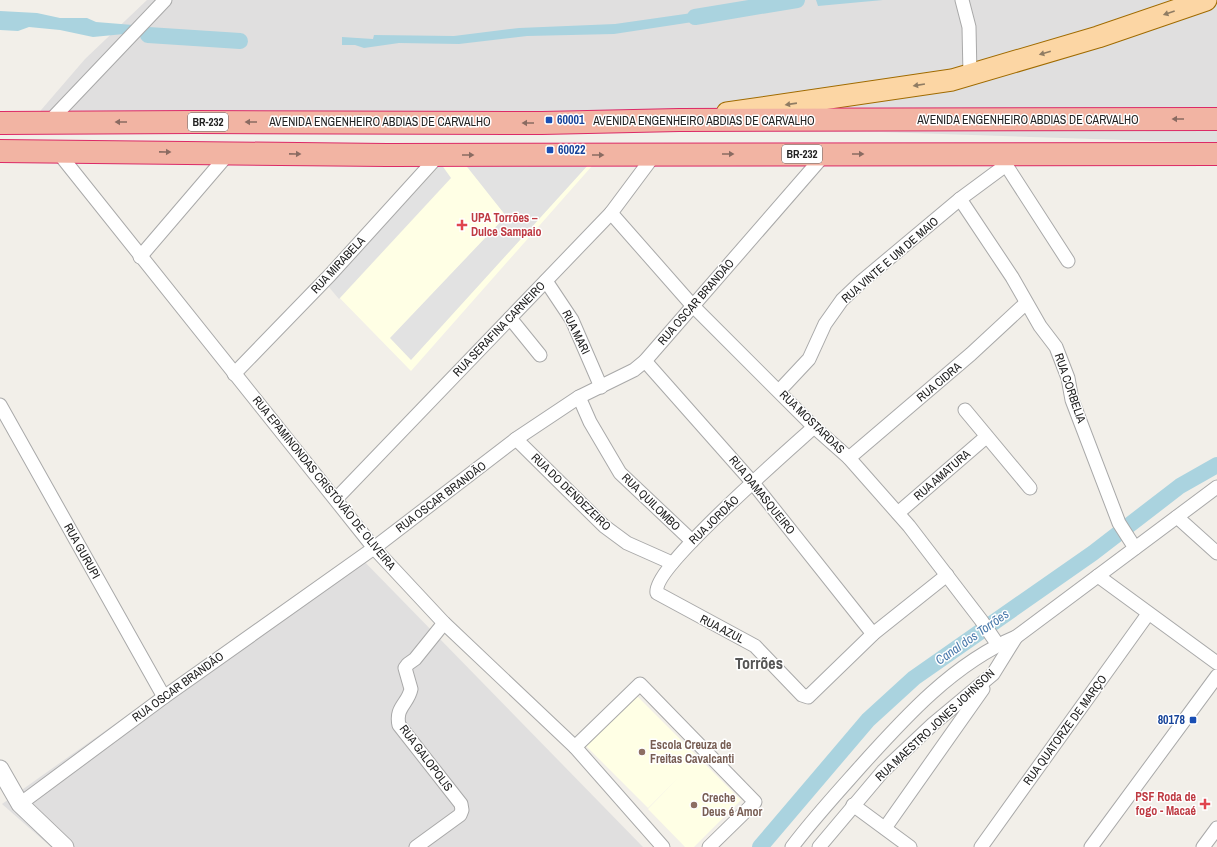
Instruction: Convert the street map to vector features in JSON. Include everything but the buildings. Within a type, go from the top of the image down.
[{"type":"highway","name":"AVENIDA ENGENHEIRO ABDIAS DE CARVALHO","points":[[0,124],[542,123],[679,120],[1217,119]]},
{"type":"highway","name":"BR-232","points":[[0,150],[439,155],[825,154],[1004,159],[1217,154]]},
{"type":"main road","points":[[679,120],[952,80],[1098,37],[1206,0]]},
{"type":"street","points":[[48,123],[165,0]]},
{"type":"street","points":[[962,0],[969,27],[970,75]]},
{"type":"street","name":"RUA EPAMINONDAS CRISTÓVÃO DE OLIVEIRA","points":[[57,151],[140,257],[374,548],[444,623],[575,747],[663,847]]},
{"type":"street","points":[[140,257],[229,153]]},
{"type":"street","name":"RUA SERAFINA CARNEIRO","points":[[336,499],[611,213],[655,154]]},
{"type":"street","name":"RUA OSCAR BRANDÃO","points":[[20,804],[164,697],[374,548],[516,439],[579,397],[634,370],[645,361],[825,154]]},
{"type":"street","name":"RUA MIRABELA","points":[[234,374],[330,275],[439,155]]},
{"type":"street","points":[[1004,159],[1068,261]]},
{"type":"street","name":"RUA VINTE E UM DE MAIO","points":[[779,391],[809,359],[825,324],[842,300],[862,281],[960,199],[1004,159]]},
{"type":"street","name":"RUA CORBELIA","points":[[960,199],[1012,277],[1040,326],[1056,348],[1068,378],[1072,400],[1119,523],[1135,547]]},
{"type":"street","name":"RUA MOSTARDAS","points":[[611,213],[692,306],[814,427],[849,458],[898,513],[947,575],[994,639]]},
{"type":"street","name":"RUA MARI","points":[[546,281],[572,320],[601,387]]},
{"type":"street","name":"RUA CIDRA","points":[[849,458],[971,354],[1026,303]]},
{"type":"street","points":[[510,318],[540,355]]},
{"type":"street","name":"RUA DAMASQUEIRO","points":[[645,361],[753,483],[873,634]]},
{"type":"street","name":"RUA QUILOMBO","points":[[579,397],[590,422],[620,473],[692,542]]},
{"type":"street","name":"RUA GURUPI","points":[[0,405],[164,697]]},
{"type":"street","points":[[965,410],[1030,488]]},
{"type":"street","name":"RUA JORDÃO","points":[[671,602],[657,594],[656,589],[672,563],[753,483],[814,427]]},
{"type":"street","name":"RUA AMATURA","points":[[898,513],[986,437]]},
{"type":"street","name":"RUA DO DENDEZEIRO","points":[[516,439],[604,526],[627,542],[672,563]]},
{"type":"street","name":"RUA MAESTRO JONES JOHNSON","points":[[819,847],[883,771],[933,724],[993,674],[1016,637],[1217,487]]},
{"type":"street","points":[[1177,517],[1217,553]]},
{"type":"street","points":[[873,634],[947,575]]},
{"type":"street","points":[[1098,576],[1148,614],[1217,662]]},
{"type":"street","name":"RUA AZUL","points":[[671,602],[755,646],[806,695],[873,634]]},
{"type":"street","name":"RUA QUATORZE DE MARÇO","points":[[981,847],[1148,614]]},
{"type":"street","name":"RUA GALOPOLIS","points":[[416,847],[460,815],[461,804],[399,726],[398,720],[398,713],[411,689],[405,668],[415,659],[444,623]]},
{"type":"street","name":"RUA MAESTRO JONES JOHNSON","points":[[792,847],[815,817],[883,742],[915,710],[994,639],[1016,637]]},
{"type":"street","points":[[885,828],[993,674]]},
{"type":"street","points":[[1091,847],[1217,676]]},
{"type":"street","points":[[575,747],[640,684],[755,802],[709,847]]},
{"type":"street","points":[[0,769],[20,804],[65,847]]},
{"type":"street","points":[[853,805],[910,847]]},
{"type":"street","points":[[1203,847],[1217,828]]},
{"type":"shaded area","points":[[147,0],[1217,0],[1217,143],[881,132],[23,131],[85,59]]},
{"type":"shaded area","name":"UPA Torrões – Dulce Sampaio","points":[[599,158],[411,371],[328,286],[441,164]]},
{"type":"shaded area","name":"UPA Torrões – Dulce Sampaio","points":[[464,163],[589,164],[411,360],[390,338],[506,216]]},
{"type":"shaded area","points":[[441,164],[451,178],[339,299],[328,286]]},
{"type":"shaded area","points":[[356,553],[643,847],[51,847],[2,804]]},
{"type":"shaded area","points":[[635,694],[741,800],[694,847],[685,847],[648,809],[678,778],[648,808],[585,745]]},
{"type":"water","points":[[816,0],[883,0],[818,6]]},
{"type":"water","points":[[713,10],[719,18],[614,34],[527,36],[459,44],[399,43],[364,48],[355,45],[342,45],[342,37],[373,39],[374,35],[454,36],[519,28],[615,24]]},
{"type":"water","points":[[0,11],[37,13],[60,18],[87,18],[96,22],[133,25],[124,34],[93,37],[60,30],[29,27],[18,31],[0,30]]},
{"type":"water","points":[[181,31],[210,37],[228,38],[228,46],[180,43]]},
{"type":"waterway","points":[[695,17],[797,0]]},
{"type":"waterway","points":[[148,35],[240,41]]},
{"type":"waterway","name":"Canal dos Torrões","points":[[760,847],[868,720],[914,678],[1093,553],[1180,486],[1217,465]]},
{"type":"place","name":"60001","points":[[549,120]]},
{"type":"place","name":"60022","points":[[550,150]]},
{"type":"place","name":"UPA Torrões – Dulce Sampaio","points":[[462,225]]},
{"type":"place","name":"80178","points":[[1193,720]]},
{"type":"place","name":"Escola Creuza de Freitas Cavalcanti","points":[[642,752]]},
{"type":"place","name":"PSF Roda de fogo - Macaé","points":[[1205,804]]},
{"type":"place","name":"Creche Deus é Amor","points":[[694,805]]},
{"type":"district","name":"Torrões","points":[[759,663]]}]
